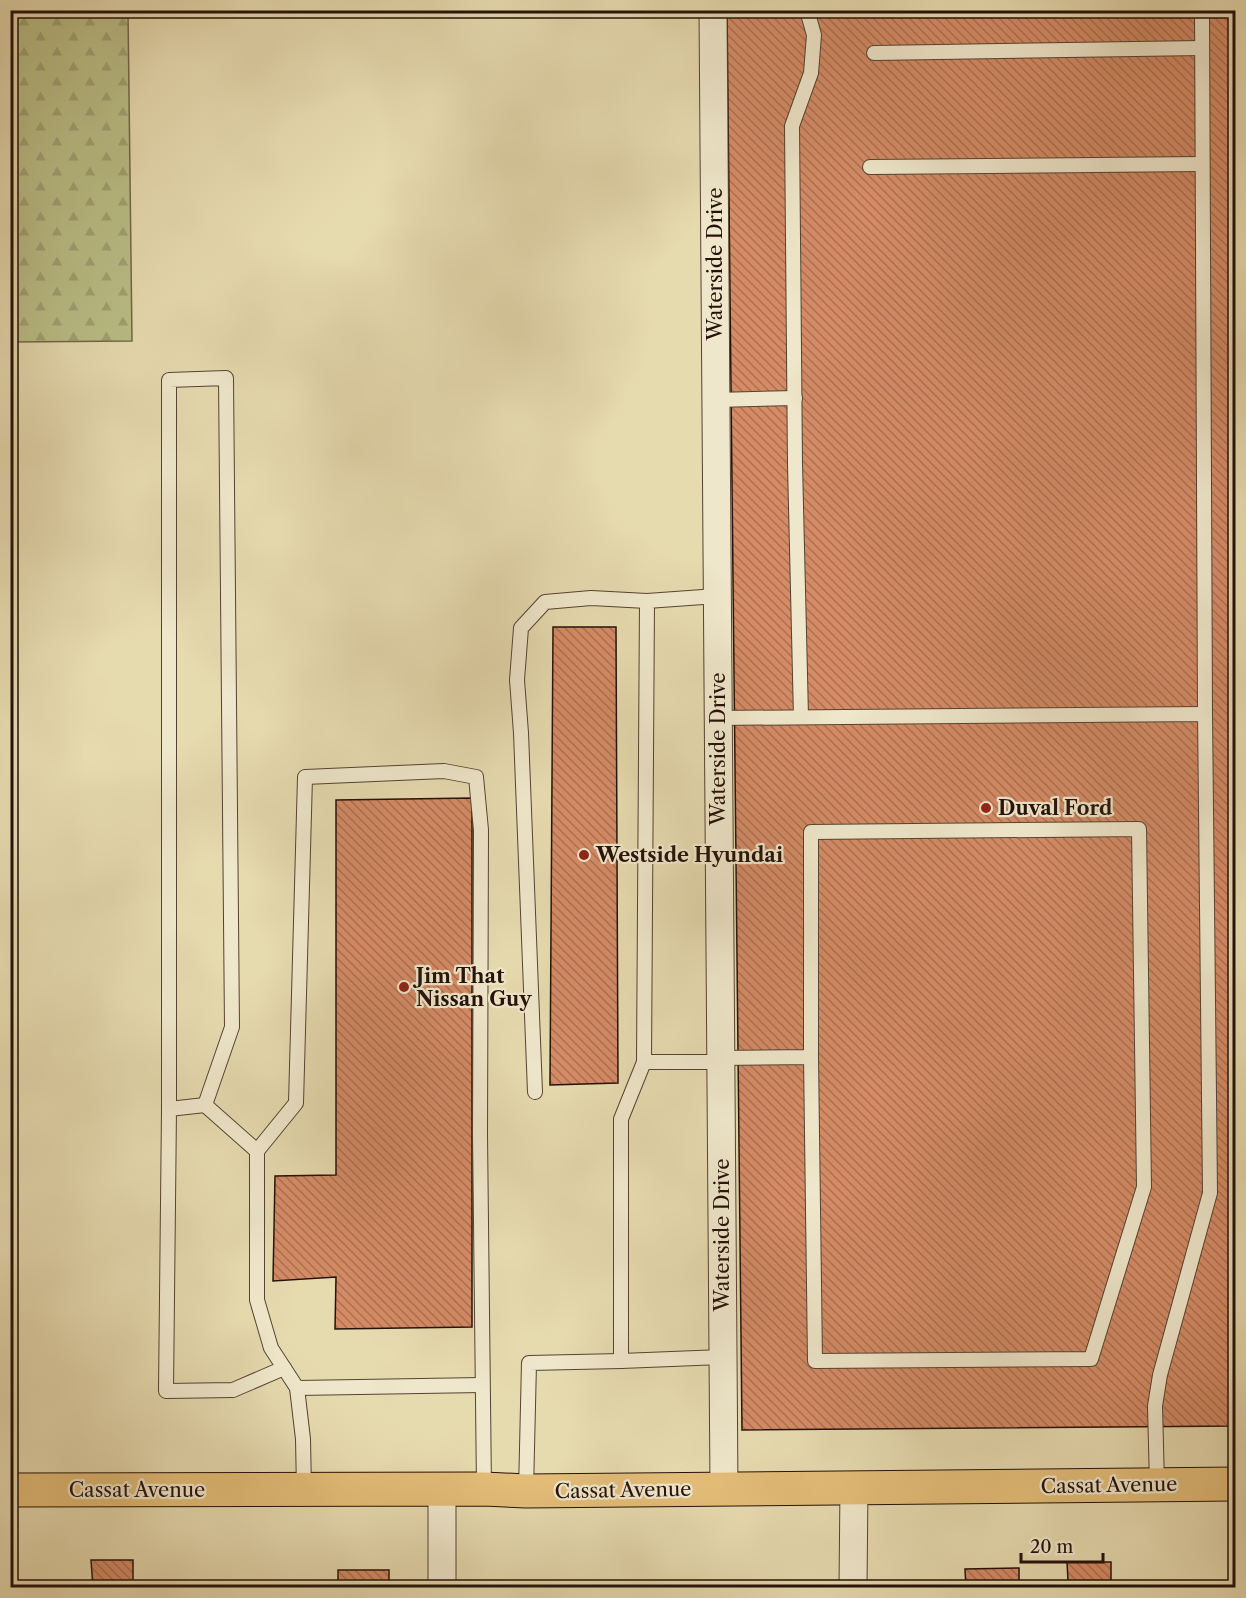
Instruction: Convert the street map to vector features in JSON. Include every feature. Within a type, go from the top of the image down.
[{"type":"main road","name":"Cassat Avenue","points":[[10,1490],[484,1489],[526,1491],[1236,1484]]},
{"type":"street","name":"Waterside Drive","points":[[713,10],[724,1488]]},
{"type":"street","points":[[853,1587],[854,1487]]},
{"type":"street","points":[[442,1489],[442,1587]]},
{"type":"lane","points":[[801,717],[792,126],[811,73],[814,35],[807,10]]},
{"type":"lane","points":[[1157,1485],[1155,1406],[1160,1376],[1210,1193],[1202,10]]},
{"type":"lane","points":[[874,53],[1202,48]]},
{"type":"lane","points":[[870,167],[1202,164]]},
{"type":"lane","points":[[205,1105],[232,1027],[225,378],[169,380],[169,1109],[166,1391],[233,1390],[284,1368]]},
{"type":"lane","points":[[715,400],[795,398]]},
{"type":"lane","points":[[535,1092],[517,680],[521,628],[545,602],[591,598],[647,601],[717,597]]},
{"type":"lane","points":[[621,1361],[621,1119],[644,1062],[647,601]]},
{"type":"lane","points":[[717,718],[1205,714]]},
{"type":"lane","points":[[304,1490],[303,1439],[297,1388],[271,1348],[257,1300],[257,1151],[296,1102],[305,777],[444,771],[476,777],[481,830],[480,1146],[484,1489]]},
{"type":"lane","points":[[1139,829],[1144,1186],[1091,1359],[815,1361],[811,1057],[811,832],[1139,829]]},
{"type":"lane","points":[[644,1062],[811,1057]]},
{"type":"lane","points":[[169,1109],[205,1105],[257,1151]]},
{"type":"lane","points":[[526,1491],[529,1363],[722,1357]]},
{"type":"lane","points":[[297,1388],[482,1385]]},
{"type":"green space","points":[[10,11],[128,11],[132,341],[11,342]]},
{"type":"building","name":"Duval Ford","points":[[727,10],[1234,10],[1236,1426],[742,1430]]},
{"type":"building","name":"Westside Hyundai","points":[[553,627],[616,627],[618,1083],[550,1085]]},
{"type":"building","name":"Jim That Nissan Guy","points":[[472,798],[472,1327],[335,1329],[336,1277],[273,1281],[275,1176],[336,1175],[336,800]]},
{"type":"building","points":[[91,1560],[133,1560],[133,1588],[93,1588]]},
{"type":"building","points":[[1067,1562],[1111,1562],[1111,1588],[1052,1588],[1052,1581],[1068,1581]]},
{"type":"building","points":[[1019,1568],[1019,1588],[966,1588],[965,1569]]},
{"type":"building","points":[[338,1570],[389,1570],[389,1588],[338,1588]]},
{"type":"place","name":"Duval Ford","points":[[986,808]]},
{"type":"place","name":"Westside Hyundai","points":[[584,855]]},
{"type":"place","name":"Jim That Nissan Guy","points":[[404,987]]}]
